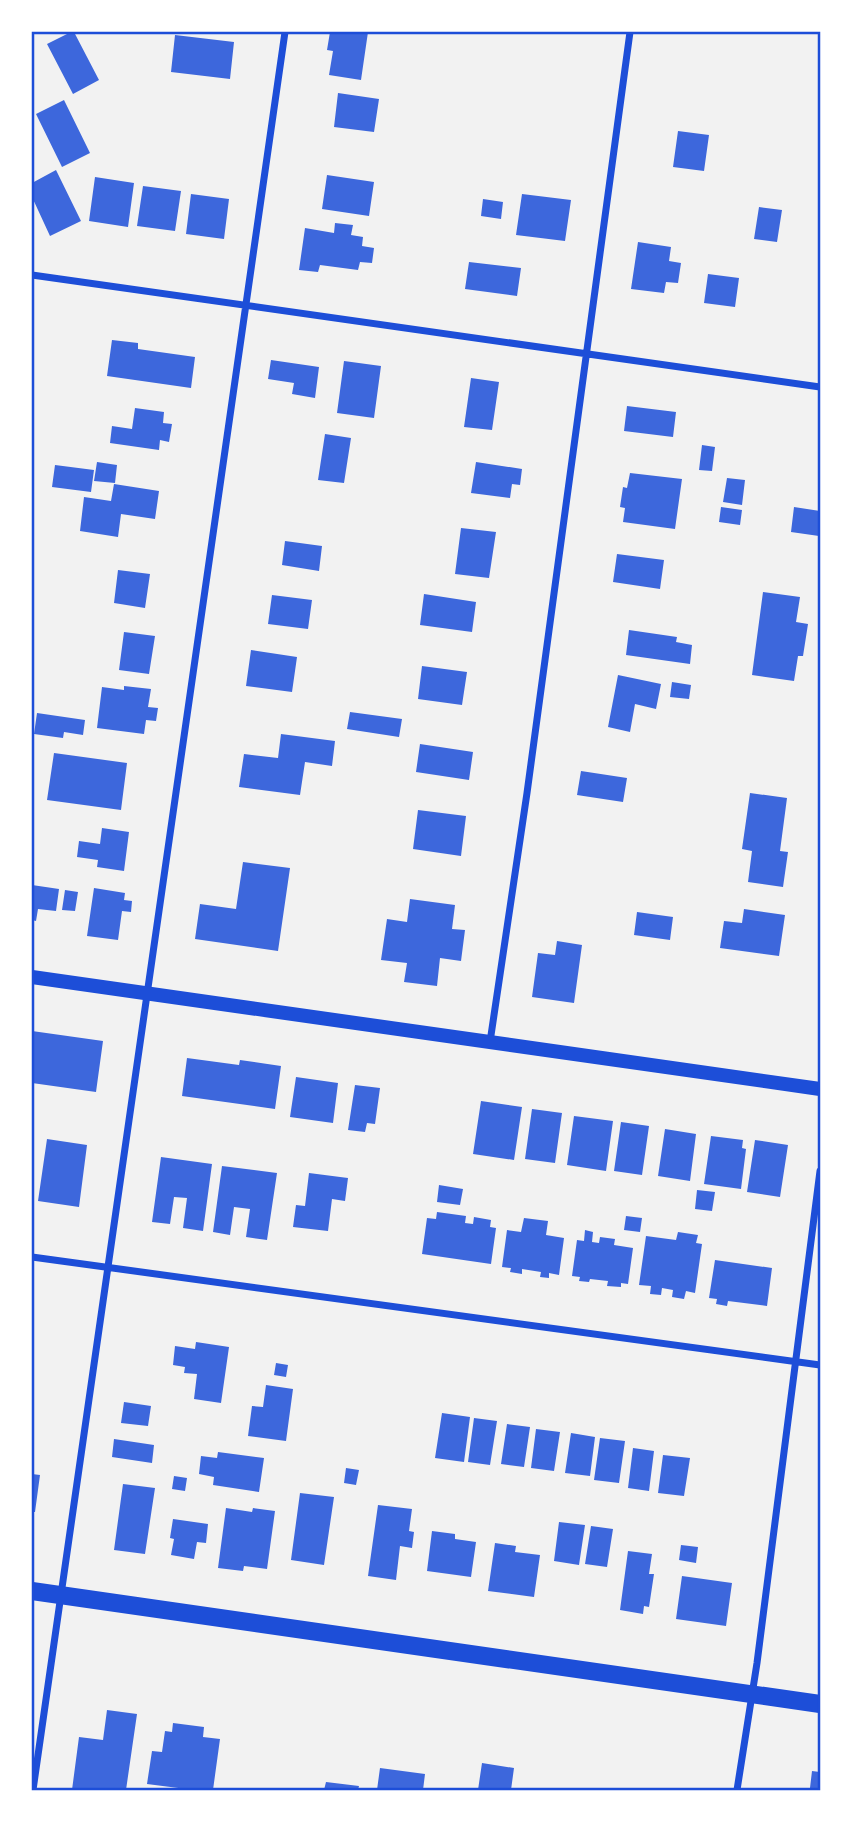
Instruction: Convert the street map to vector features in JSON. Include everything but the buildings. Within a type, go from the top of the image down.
[{"type":"main road","points":[[32,976],[821,1088]]},
{"type":"main road","points":[[32,1591],[821,1704]]},
{"type":"street","points":[[33,1790],[285,32]]},
{"type":"street","points":[[490,1042],[630,32]]},
{"type":"street","points":[[32,275],[821,387]]},
{"type":"street","points":[[737,1790],[821,1171]]},
{"type":"street","points":[[32,1257],[821,1365]]}]
